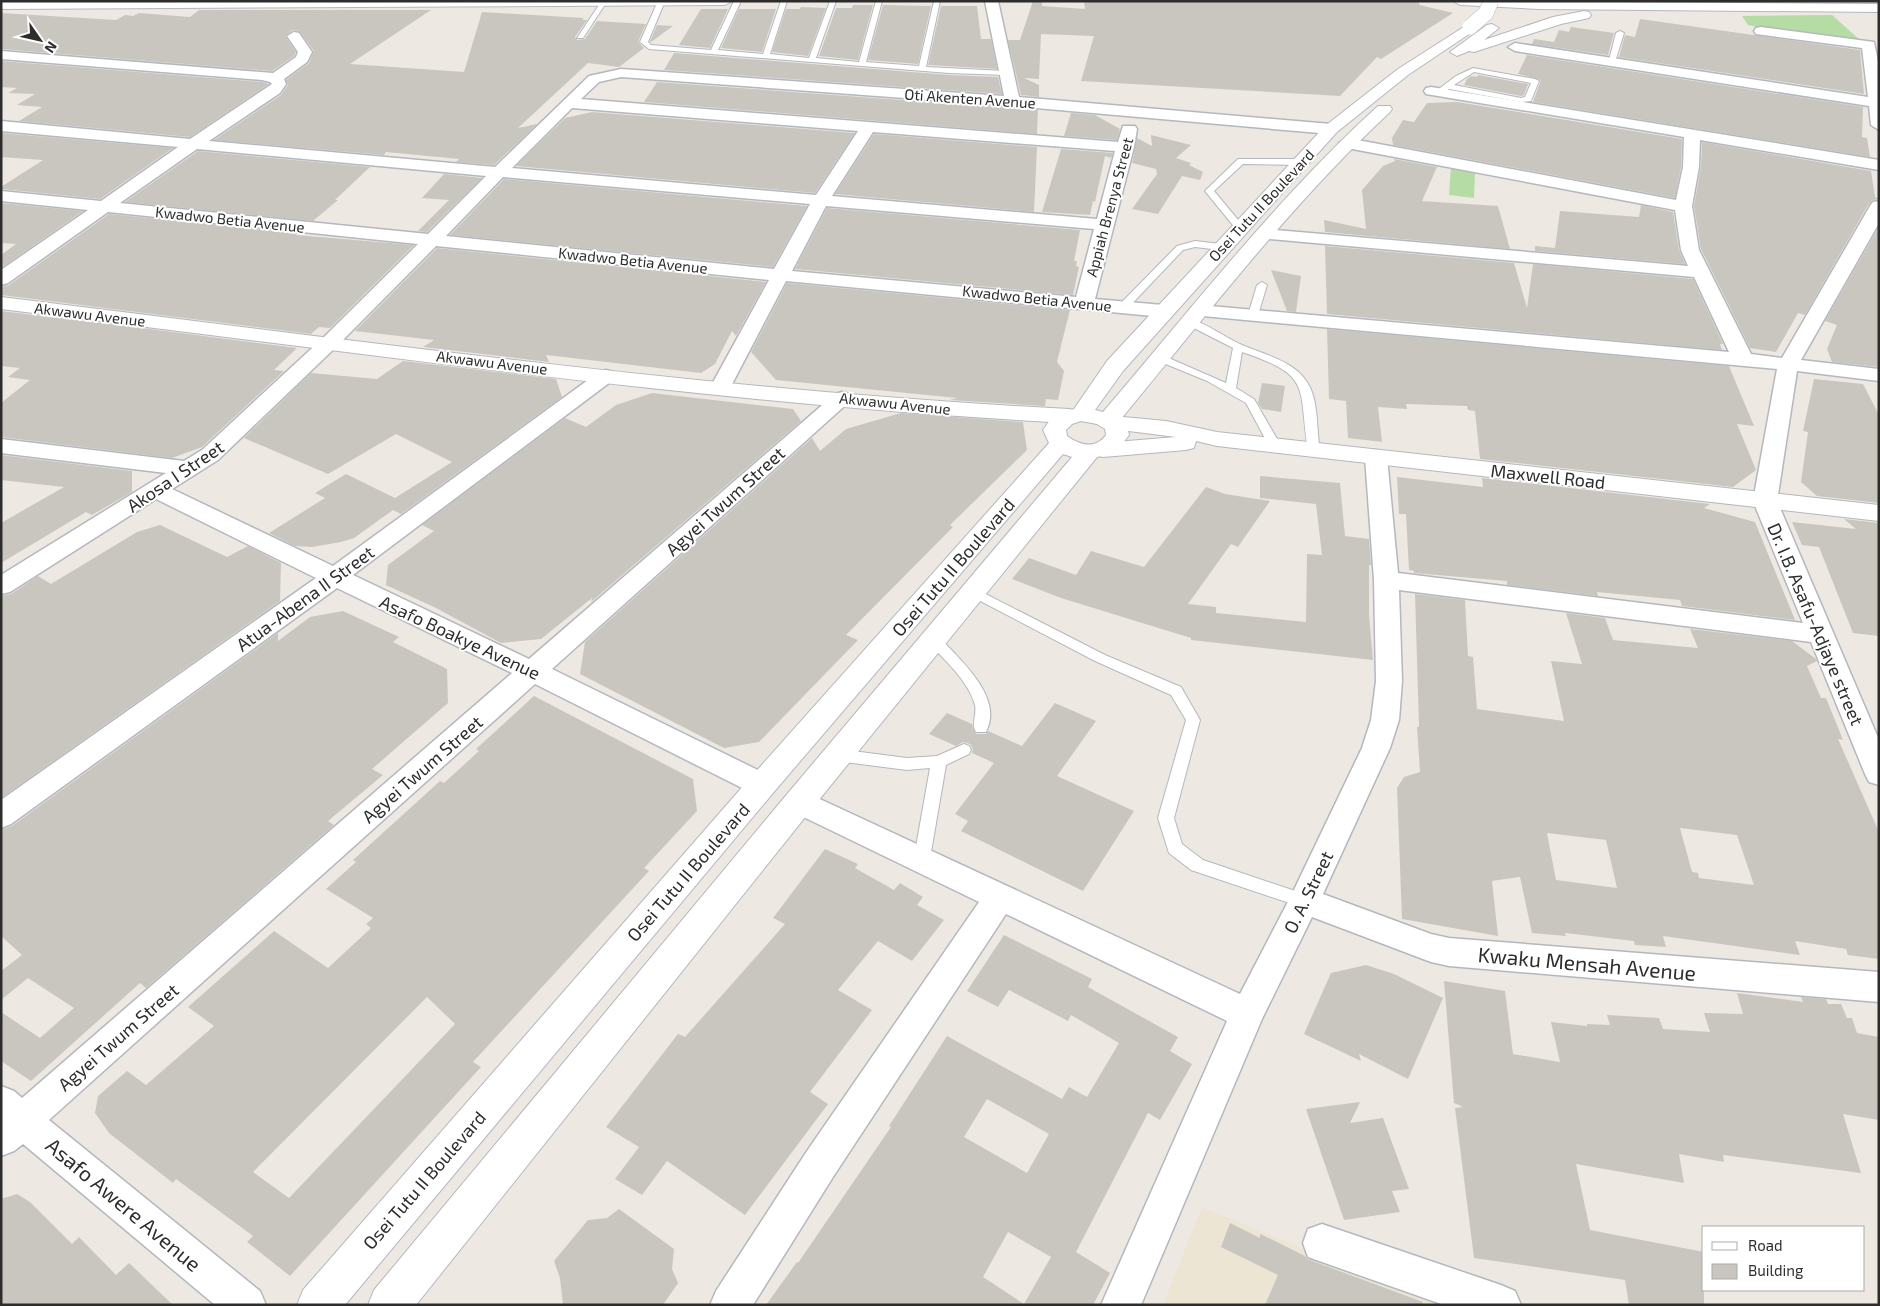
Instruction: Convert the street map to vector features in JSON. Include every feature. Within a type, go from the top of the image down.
[{"type":"main road","points":[[1,5],[257,2],[603,3],[725,1]]},
{"type":"main road","points":[[1460,1],[1539,4],[1879,8]]},
{"type":"main road","points":[[1453,20],[1464,12],[1466,1]]},
{"type":"main road","name":"Osei Tutu II Boulevard","points":[[389,1305],[972,591],[1076,435],[1115,366],[1300,162],[1335,120],[1428,84],[1470,27],[1483,18],[1490,8],[1490,1]]},
{"type":"main road","name":"Osei Tutu II Boulevard","points":[[1110,421],[1195,316],[1265,234],[1347,143],[1428,84],[1452,56],[1492,28],[1504,14],[1509,1]]},
{"type":"main road","points":[[1736,1],[1879,4]]},
{"type":"main road","points":[[1452,56],[1558,20],[1613,11],[1743,11],[1814,7]]},
{"type":"main road","name":"Akwawu Avenue","points":[[1,304],[606,376],[984,412],[1076,435],[1096,415],[1110,421]]},
{"type":"main road","points":[[1076,435],[1112,445],[1118,438],[1118,430],[1110,421]]},
{"type":"main road","name":"Maxwell Road","points":[[1110,421],[1166,428],[1217,439]]},
{"type":"main road","name":"Osei Tutu II Boulevard","points":[[318,1305],[762,785],[1076,435]]},
{"type":"main road","name":"Maxwell Road","points":[[1076,435],[1217,439],[1879,513]]},
{"type":"street","points":[[991,1],[1005,73],[1013,101]]},
{"type":"street","points":[[1760,31],[1874,46],[1879,125]]},
{"type":"street","points":[[1,55],[276,78],[302,59],[305,52],[294,36]]},
{"type":"street","points":[[1515,47],[1877,102]]},
{"type":"street","points":[[1,69],[23,57]]},
{"type":"street","name":"Oti Akenten Avenue","points":[[608,74],[641,74],[1013,101],[1132,112],[1335,120]]},
{"type":"street","name":"Akosa I Street","points":[[1,586],[190,469],[228,440],[330,342],[497,172],[568,103],[594,79],[608,74]]},
{"type":"street","points":[[1,279],[196,142],[275,90],[279,84],[276,78]]},
{"type":"street","points":[[1428,84],[1692,134],[1879,165]]},
{"type":"street","points":[[568,103],[1126,146]]},
{"type":"street","name":"Appiah Brenya Street","points":[[1084,303],[1126,146],[1132,112]]},
{"type":"street","points":[[1,126],[196,142],[497,172],[820,201],[1105,224]]},
{"type":"street","points":[[721,386],[820,201],[868,127]]},
{"type":"street","points":[[1692,134],[1691,167],[1683,206],[1690,250],[1699,272],[1743,359]]},
{"type":"street","points":[[1347,143],[1683,206]]},
{"type":"street","name":"Kwadwo Betia Avenue","points":[[1,196],[779,275],[1163,311]]},
{"type":"street","points":[[1765,501],[1788,365],[1879,206]]},
{"type":"street","points":[[1265,234],[1699,272]]},
{"type":"street","points":[[1195,316],[1253,316],[1743,359],[1879,375]]},
{"type":"street","name":"Atua-Abena II Street","points":[[1,816],[334,578],[606,376]]},
{"type":"street","name":"Agyei Twum Street","points":[[9,1121],[533,671],[842,398]]},
{"type":"street","points":[[1,446],[190,469]]},
{"type":"street","name":"O. A. Street","points":[[1121,1305],[1247,1014],[1304,901],[1376,748],[1385,720],[1390,681],[1386,580],[1376,457]]},
{"type":"street","name":"Asafo Boakye Avenue","points":[[156,490],[334,578],[533,671],[762,785]]},
{"type":"street","name":"Dr. I.B. Asafu-Adjaye street","points":[[1765,501],[1818,634],[1879,774]]},
{"type":"street","points":[[1386,580],[1818,634]]},
{"type":"street","points":[[799,802],[922,858],[1247,1014]]},
{"type":"street","points":[[730,1305],[825,1156],[1000,897]]},
{"type":"street","name":"Kwaku Mensah Avenue","points":[[1304,901],[1431,948],[1449,952],[1879,987]]},
{"type":"street","name":"Asafo Awere Avenue","points":[[9,1121],[246,1305]]},
{"type":"street","points":[[1322,1243],[1501,1305]]},
{"type":"lane","points":[[714,52],[738,1]]},
{"type":"lane","points":[[766,56],[784,1]]},
{"type":"lane","points":[[812,59],[833,1]]},
{"type":"lane","points":[[862,63],[880,1]]},
{"type":"lane","points":[[922,68],[937,1]]},
{"type":"lane","points":[[662,2],[644,42],[649,47],[1005,73]]},
{"type":"lane","points":[[580,36],[603,3]]},
{"type":"lane","points":[[1611,62],[1620,33]]},
{"type":"lane","points":[[1472,70],[1535,81],[1528,99],[1521,100],[1428,84],[1472,70]]},
{"type":"lane","points":[[1240,227],[1209,190],[1241,161],[1300,162]]},
{"type":"lane","points":[[1122,306],[1180,248],[1195,244],[1221,248]]},
{"type":"lane","points":[[1253,316],[1262,285]]},
{"type":"lane","points":[[1195,316],[1238,347],[1281,362],[1293,372],[1306,391],[1310,407],[1310,430],[1314,450]]},
{"type":"lane","points":[[1230,390],[1238,347]]},
{"type":"lane","points":[[1160,358],[1211,378],[1250,401],[1275,446]]},
{"type":"lane","points":[[972,591],[1100,658],[1176,691],[1193,720],[1166,818],[1175,848],[1197,865],[1304,901]]},
{"type":"lane","points":[[933,638],[974,684],[983,707],[980,728]]},
{"type":"lane","points":[[837,755],[906,764],[939,762],[964,750]]},
{"type":"lane","points":[[922,858],[939,762]]},
{"type":"shaded area","points":[[1202,1207],[1371,1276],[1456,1305],[1163,1305]]},
{"type":"green space","points":[[1832,15],[1860,40],[1757,27],[1748,25],[1742,16]]},
{"type":"green space","points":[[1451,168],[1475,173],[1474,198],[1449,195]]},
{"type":"building","points":[[1033,1],[1042,1],[1042,6],[1085,9],[1084,2],[1418,2],[1420,5],[1453,13],[1381,59],[1377,57],[1340,96],[1081,81],[1094,36],[1041,34],[1039,79],[1024,78],[1039,85],[1039,97],[1021,95],[1008,40],[1020,40]]},
{"type":"building","points":[[853,5],[873,5],[858,60],[819,56],[836,8],[852,8]]},
{"type":"building","points":[[883,5],[931,6],[918,64],[868,60]]},
{"type":"building","points":[[941,6],[977,6],[981,39],[991,39],[997,69],[928,65]]},
{"type":"building","points":[[801,7],[826,8],[808,56],[772,52],[786,9],[800,9]]},
{"type":"building","points":[[701,9],[728,9],[710,48],[679,45]]},
{"type":"building","points":[[739,9],[776,9],[762,52],[721,48]]},
{"type":"building","points":[[199,10],[431,10],[350,64],[464,72],[482,12],[584,18],[582,20],[587,20],[575,37],[577,40],[585,39],[597,21],[646,24],[638,42],[644,48],[619,67],[588,63],[518,128],[537,124],[494,165],[456,162],[459,159],[386,152],[384,155],[214,140],[281,95],[288,85],[286,80],[309,63],[314,51],[299,31],[293,30],[285,36],[296,52],[294,56],[272,71],[1,49],[1,13],[116,20],[125,15],[133,16],[139,13],[190,17]]},
{"type":"building","points":[[1640,19],[1860,50],[1864,94],[1619,57],[1625,35],[1635,37]]},
{"type":"building","points":[[657,25],[673,26],[650,42]]},
{"type":"building","points":[[1571,27],[1614,33],[1608,55],[1532,44],[1534,39],[1554,42],[1559,30],[1569,32]]},
{"type":"building","points":[[674,53],[949,75],[998,77],[1002,94],[664,70]]},
{"type":"building","points":[[1527,55],[1863,107],[1862,137],[1867,138],[1870,157],[1533,102],[1541,80],[1518,74]]},
{"type":"building","points":[[1,61],[269,84],[190,137],[19,121],[42,107],[17,105],[35,94],[8,93],[17,88],[1,87]]},
{"type":"building","points":[[1478,75],[1528,84],[1524,95],[1521,96],[1464,85],[1471,76],[1477,77]]},
{"type":"building","points":[[657,82],[1038,110],[1037,134],[644,102]]},
{"type":"building","points":[[1457,102],[1682,139],[1681,167],[1675,198],[1393,145],[1392,138],[1403,120],[1414,122],[1427,103]]},
{"type":"building","points":[[592,112],[855,133],[815,193],[516,166],[565,118]]},
{"type":"building","points":[[1071,113],[1095,115],[1120,129],[1117,140],[1064,136]]},
{"type":"building","points":[[1,133],[173,148],[100,199],[1,189],[1,187],[43,160],[1,157]]},
{"type":"building","points":[[874,134],[1037,147],[1034,212],[835,194]]},
{"type":"building","points":[[1151,135],[1191,145],[1176,158],[1191,163],[1189,165],[1203,172],[1200,180],[1182,176],[1158,214],[1132,209],[1157,174],[1156,169],[1132,163],[1137,138],[1152,146]]},
{"type":"building","points":[[1702,142],[1871,171],[1875,197],[1879,199],[1873,200],[1868,205],[1805,315],[1798,313],[1776,352],[1750,348],[1701,249],[1694,206],[1701,167]]},
{"type":"building","points":[[1061,149],[1113,153],[1111,158],[1105,156],[1095,202],[1093,201],[1090,215],[1042,212]]},
{"type":"building","points":[[198,151],[370,167],[335,200],[338,200],[313,221],[125,202]]},
{"type":"building","points":[[1394,159],[1437,167],[1422,201],[1498,206],[1510,249],[1325,232],[1324,220],[1366,229],[1362,190],[1383,166],[1395,161]]},
{"type":"building","points":[[444,174],[482,178],[427,232],[418,231],[449,200],[422,198]]},
{"type":"building","points":[[504,179],[807,206],[773,267],[450,235]]},
{"type":"building","points":[[1,203],[83,211],[1,268],[1,255],[16,244],[1,243]]},
{"type":"building","points":[[1641,205],[1673,212],[1679,250],[1685,264],[1535,251],[1535,246],[1555,248],[1560,211],[1639,217]]},
{"type":"building","points":[[827,208],[1080,230],[1074,261],[1077,261],[1076,266],[1079,267],[1073,295],[795,269]]},
{"type":"building","points":[[109,214],[297,233],[296,235],[414,245],[330,328],[319,327],[311,334],[1,295],[1,287],[9,285]]},
{"type":"building","points":[[1879,227],[1879,367],[1832,362],[1827,349],[1837,325],[1825,321]]},
{"type":"building","points":[[1325,246],[1514,263],[1527,308],[1533,264],[1693,279],[1723,344],[1720,344],[1722,350],[1327,314]]},
{"type":"building","points":[[437,248],[766,282],[736,336],[732,331],[715,364],[701,373],[546,355],[549,362],[423,347],[434,340],[355,331]]},
{"type":"building","points":[[1271,270],[1301,276],[1296,312],[1287,311]]},
{"type":"building","points":[[787,283],[1070,310],[1057,362],[1064,371],[1058,400],[1046,399],[1045,406],[950,400],[957,398],[776,380],[751,352]]},
{"type":"building","points":[[1,311],[297,348],[274,370],[284,371],[202,447],[172,458],[1,437],[1,403],[30,380],[8,377],[20,368],[1,366]]},
{"type":"building","points":[[1327,329],[1729,366],[1754,426],[1737,424],[1756,470],[1733,487],[1480,459],[1475,411],[1468,410],[1467,406],[1406,404],[1407,409],[1378,407],[1382,442],[1348,438],[1346,401],[1329,399]]},
{"type":"building","points":[[403,361],[556,379],[562,397],[401,514],[393,510],[354,538],[312,547],[295,546],[269,533],[325,498],[315,493],[346,474],[395,498],[452,462],[396,434],[328,474],[244,438],[311,373],[377,379]]},
{"type":"building","points":[[1814,379],[1863,384],[1879,415],[1879,503],[1817,496],[1801,482],[1808,432],[1803,431]]},
{"type":"building","points":[[1262,383],[1285,386],[1281,412],[1262,409],[1258,403]]},
{"type":"building","points":[[652,393],[793,409],[801,421],[591,602],[592,598],[541,639],[501,643],[436,608],[386,585],[388,565],[434,531],[422,525],[565,418],[586,427],[616,405]]},
{"type":"building","points":[[901,413],[1023,422],[1027,450],[950,525],[953,527],[846,635],[858,640],[759,742],[724,748],[580,674],[585,642],[812,438],[820,451],[846,429]]},
{"type":"building","points":[[1,455],[132,471],[132,492],[92,515],[86,512],[1,563],[1,523],[64,487],[1,480]]},
{"type":"building","points":[[1260,476],[1340,483],[1345,536],[1369,539],[1371,565],[1369,565],[1369,615],[1373,660],[1191,640],[1191,638],[1061,598],[1012,579],[1029,558],[1076,575],[1091,551],[1144,567],[1206,487],[1225,494],[1270,501],[1238,547],[1231,544],[1188,604],[1216,607],[1216,613],[1306,622],[1307,554],[1322,555],[1316,504],[1260,498]]},
{"type":"building","points":[[1397,477],[1483,487],[1482,478],[1710,504],[1704,508],[1755,522],[1795,620],[1682,606],[1680,600],[1597,592],[1598,596],[1507,585],[1507,581],[1414,573],[1414,571],[1409,570],[1406,514],[1399,514]]},
{"type":"building","points":[[1844,519],[1879,523],[1879,636],[1853,633],[1819,547],[1802,545],[1792,522],[1856,529]]},
{"type":"building","points":[[160,525],[227,557],[248,546],[281,563],[280,601],[1,798],[1,596],[11,594],[38,576],[51,584],[137,532]]},
{"type":"building","points":[[1415,594],[1465,600],[1468,656],[1473,657],[1477,709],[1564,721],[1551,661],[1582,664],[1566,613],[1605,618],[1613,640],[1698,648],[1690,629],[1792,641],[1817,661],[1807,666],[1821,698],[1826,698],[1843,740],[1838,739],[1879,832],[1879,959],[1848,955],[1846,949],[1795,941],[1800,955],[1663,936],[1666,947],[1635,945],[1634,941],[1565,933],[1566,936],[1532,933],[1520,877],[1492,881],[1498,936],[1402,919],[1397,788],[1404,777],[1420,772],[1417,727],[1419,727]],"holes":[[[1680,828],[1737,835],[1754,885],[1699,878],[1698,873],[1692,872]],[[1547,833],[1606,840],[1617,888],[1556,880]]]},
{"type":"building","points":[[343,611],[399,637],[393,642],[447,669],[448,703],[372,769],[383,775],[328,821],[334,825],[146,988],[140,983],[31,1081],[1,1061],[1,1012],[40,1038],[74,1008],[28,978],[1,1000],[1,971],[22,955],[1,936],[1,830],[12,826],[278,633],[278,641],[310,617]]},
{"type":"building","points":[[534,696],[693,779],[697,811],[644,868],[649,871],[473,1062],[481,1067],[290,1276],[247,1242],[253,1236],[176,1179],[173,1183],[109,1133],[95,1113],[98,1096],[127,1071],[146,1085],[214,1026],[188,1007],[274,931],[328,968],[371,928],[366,924],[373,918],[326,889],[356,862],[353,860],[440,781],[444,783],[479,751],[476,749]],"holes":[[[427,997],[455,1024],[289,1198],[253,1172]]]},
{"type":"building","points":[[1055,703],[1096,721],[1057,776],[1134,811],[1083,891],[961,831],[968,821],[955,814],[994,763],[972,753],[973,749],[970,744],[963,742],[956,746],[929,734],[947,713],[972,724],[976,734],[986,734],[988,731],[1022,746]]},
{"type":"building","points":[[825,849],[858,864],[855,868],[894,890],[900,883],[923,897],[917,905],[944,920],[912,961],[878,941],[838,990],[872,1010],[810,1092],[828,1104],[745,1215],[667,1161],[642,1195],[615,1179],[639,1147],[606,1127],[678,1034],[685,1037],[785,924],[773,918]]},
{"type":"building","points":[[1004,935],[1092,979],[1088,987],[1178,1037],[1170,1051],[1192,1064],[1160,1120],[1148,1113],[1076,1252],[1110,1273],[1093,1305],[766,1305],[798,1263],[891,1127],[889,1126],[947,1036],[1062,1099],[1069,1087],[1087,1097],[1119,1043],[1071,1015],[1068,1021],[1009,990],[998,1007],[967,991]],"holes":[[[987,1099],[1049,1134],[1027,1173],[964,1137]],[[1008,1232],[1051,1257],[1024,1304],[983,1277]]]},
{"type":"building","points":[[1366,965],[1394,974],[1443,998],[1408,1079],[1359,1054],[1361,1061],[1304,1034],[1331,973]]},
{"type":"building","points":[[1444,981],[1505,991],[1513,1054],[1560,1062],[1551,1022],[1587,1026],[1587,1024],[1610,1025],[1607,1015],[1659,1018],[1663,1029],[1710,1032],[1704,1013],[1743,1014],[1737,993],[1803,1002],[1801,997],[1826,999],[1828,1004],[1841,1004],[1847,1018],[1852,1018],[1857,1033],[1879,1037],[1879,1120],[1843,1114],[1861,1173],[1723,1155],[1724,1162],[1679,1154],[1684,1183],[1576,1164],[1590,1230],[1702,1252],[1704,1305],[1629,1305],[1625,1280],[1474,1258],[1455,1108],[1463,1107],[1454,1103]]},
{"type":"building","points":[[1360,1102],[1350,1123],[1383,1118],[1409,1189],[1392,1191],[1400,1212],[1344,1220],[1306,1109]]},
{"type":"building","points":[[17,1194],[30,1202],[72,1244],[79,1237],[116,1275],[129,1263],[173,1305],[1,1305],[1,1199]]},
{"type":"building","points":[[619,1209],[674,1249],[672,1269],[678,1283],[663,1305],[563,1305],[560,1278],[554,1261],[588,1220],[607,1218]]},
{"type":"building","points":[[1230,1223],[1260,1238],[1260,1234],[1275,1241],[1305,1256],[1307,1259],[1423,1302],[1422,1305],[1265,1305],[1278,1275],[1221,1247]]}]
